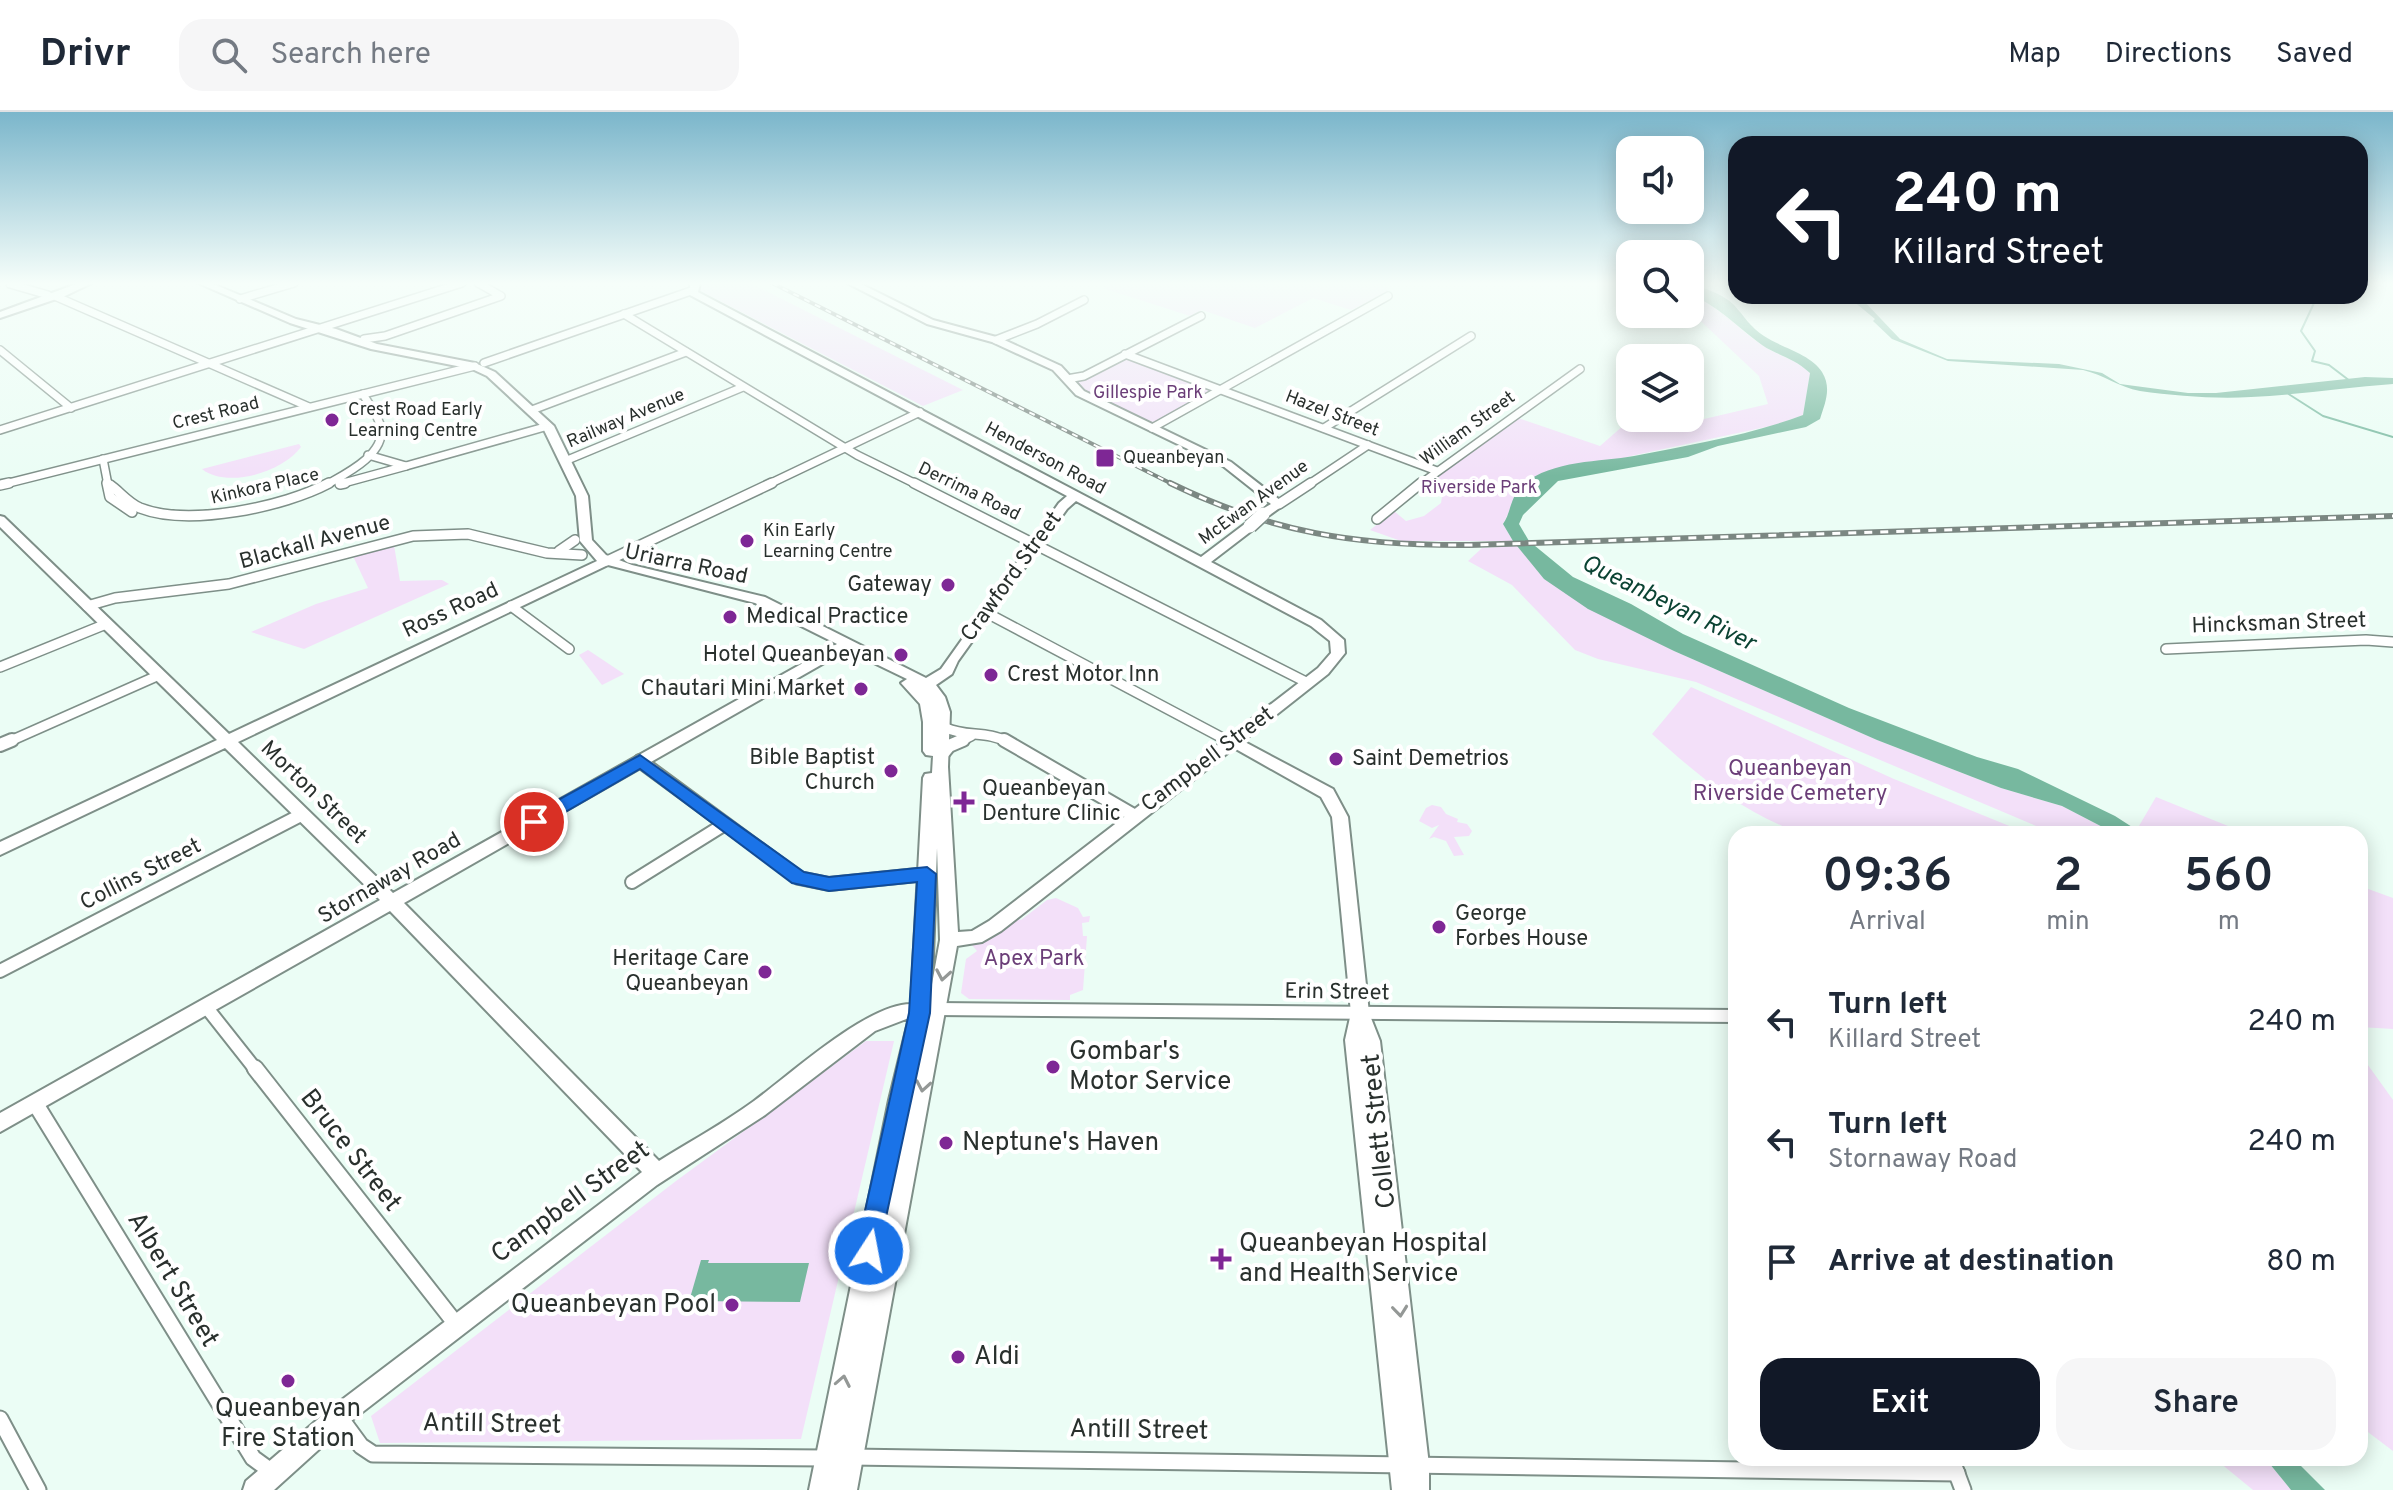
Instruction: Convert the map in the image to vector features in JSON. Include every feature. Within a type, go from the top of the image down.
[{"type":"street","points":[[172,347],[309,407]]},
{"type":"street","points":[[0,430],[261,347]]},
{"type":"street","name":"Uriarra Road","points":[[386,347],[479,365],[523,400],[548,426],[565,461],[584,504],[586,541],[602,563]]},
{"type":"street","name":"Uriarra Road","points":[[391,347],[395,350]]},
{"type":"street","name":"Crest Road","points":[[0,485],[479,365],[529,347]]},
{"type":"street","name":"Derrima Road","points":[[678,347],[844,448],[1037,543],[1308,683]]},
{"type":"street","name":"Henderson Road","points":[[803,347],[1332,634],[1337,640],[1338,653],[1308,683]]},
{"type":"street","points":[[1012,347],[1057,368],[1075,389],[1086,396],[1227,464],[1279,504]]},
{"type":"street","points":[[1067,379],[1084,376],[1138,347]]},
{"type":"street","points":[[1152,428],[1297,347]]},
{"type":"street","points":[[1324,428],[1453,347]]},
{"type":"street","points":[[0,350],[71,408]]},
{"type":"street","points":[[532,410],[686,352]]},
{"type":"street","name":"Uriarra Road","points":[[412,353],[479,365]]},
{"type":"street","name":"Hazel Street","points":[[1125,354],[1437,471]]},
{"type":"street","points":[[439,375],[455,367],[452,362]]},
{"type":"street","name":"William Street","points":[[1377,519],[1437,471],[1580,369]]},
{"type":"street","name":"Railway Avenue","points":[[565,461],[743,387]]},
{"type":"street","points":[[363,394],[380,426],[381,436],[377,446],[380,454],[389,460]]},
{"type":"street","name":"Ross Road","points":[[0,849],[920,412]]},
{"type":"street","name":"Kinkora Place","points":[[110,485],[107,492],[112,501],[129,511],[152,516],[193,518],[249,511],[548,426]]},
{"type":"street","name":"McEwan Avenue","points":[[1201,563],[1263,514],[1368,445]]},
{"type":"street","name":"Kinkora Place","points":[[330,484],[353,471],[377,446]]},
{"type":"street","points":[[368,455],[406,466]]},
{"type":"street","name":"Kinkora Place","points":[[103,459],[110,485],[123,499],[141,508],[191,514],[252,506],[350,481]]},
{"type":"street","name":"Crawford Street","points":[[922,685],[947,671],[985,612],[1063,506],[1075,496]]},
{"type":"street","points":[[551,554],[567,548],[575,540],[584,504]]},
{"type":"street","name":"Morton Street","points":[[0,520],[392,902],[657,1173]]},
{"type":"street","name":"Blackall Avenue","points":[[87,606],[115,598],[229,584],[413,536],[477,535],[551,554],[582,555]]},
{"type":"street","name":"Uriarra Road","points":[[575,540],[582,555],[602,563],[760,600],[837,645],[922,685]]},
{"type":"street","points":[[511,606],[569,649]]},
{"type":"street","name":"Collett Street","points":[[985,612],[1320,789],[1337,807],[1360,1013],[1355,1040],[1411,1473],[1404,1490]]},
{"type":"street","points":[[0,667],[106,624]]},
{"type":"street","name":"Hincksman Street","points":[[2166,649],[2366,640],[2393,642]]},
{"type":"street","name":"Stornaway Road","points":[[0,1123],[640,761],[837,645]]},
{"type":"street","points":[[0,745],[157,676]]},
{"type":"street","name":"Campbell Street","points":[[949,940],[969,939],[985,933],[1308,683]]},
{"type":"street","points":[[821,1490],[839,1457],[928,1011],[949,940],[939,762],[943,721],[941,703],[922,685]]},
{"type":"street","points":[[922,685],[930,717],[928,1011]]},
{"type":"street","points":[[943,721],[951,731],[992,736],[1009,742],[1135,816]]},
{"type":"street","points":[[939,762],[949,746],[976,735]]},
{"type":"street","points":[[640,761],[786,870],[813,882],[846,883],[947,872]]},
{"type":"street","name":"Collins Street","points":[[0,971],[301,815]]},
{"type":"street","points":[[632,882],[725,824]]},
{"type":"street","name":"Bruce Street","points":[[207,1008],[456,1324]]},
{"type":"street","name":"Campbell Street","points":[[255,1490],[275,1482],[339,1416],[657,1173],[758,1109],[868,1026],[903,1011],[928,1011]]},
{"type":"street","name":"Erin Street","points":[[928,1011],[1728,1016]]},
{"type":"street","name":"Albert Street","points":[[35,1103],[253,1458],[275,1482]]},
{"type":"street","name":"Antill Street","points":[[339,1416],[361,1446],[373,1454],[839,1457],[1411,1473],[1957,1474]]},
{"type":"street","points":[[0,1419],[38,1490]]},
{"type":"street","points":[[839,1457],[845,1490]]},
{"type":"green space","points":[[810,347],[878,347],[963,390],[923,406]]},
{"type":"green space","name":"Riverside Park","points":[[1729,347],[1766,347],[1810,373],[1803,415],[1775,425],[1631,456],[1522,486],[1503,524],[1513,541],[1401,541],[1370,530],[1394,511],[1406,521],[1424,516],[1441,503],[1444,485],[1430,480],[1518,418],[1600,446],[1616,432],[1704,432],[1704,419],[1768,404],[1759,376]]},
{"type":"green space","name":"Gillespie Park","points":[[1127,358],[1213,390],[1154,422],[1145,421],[1086,394],[1076,385],[1077,381]]},
{"type":"green space","points":[[299,444],[301,447],[293,456],[254,475],[225,478],[202,469]]},
{"type":"green space","points":[[394,545],[400,581],[442,580],[449,584],[304,649],[251,632],[316,604],[368,588],[353,556]]},
{"type":"green space","points":[[1518,546],[1544,579],[1674,651],[1877,740],[2001,788],[2062,806],[2101,826],[2036,826],[1696,682],[1598,659],[1575,650],[1512,585],[1468,561],[1482,548]]},
{"type":"green space","points":[[588,650],[624,674],[602,685],[579,655]]},
{"type":"green space","name":"Queanbeyan Riverside Cemetery","points":[[1691,687],[1894,779],[2009,826],[1783,826],[1722,792],[1652,734]]},
{"type":"green space","points":[[2156,797],[2228,826],[2139,826]]},
{"type":"green space","points":[[1432,805],[1441,807],[1446,814],[1458,819],[1457,822],[1467,824],[1472,831],[1469,836],[1454,837],[1464,855],[1454,856],[1446,841],[1434,837],[1429,839],[1439,825],[1432,828],[1419,821],[1426,808]]},
{"type":"green space","points":[[2368,889],[2393,898],[2393,1029],[2368,1027]]},
{"type":"green space","name":"Apex Park","points":[[1056,898],[1078,908],[1083,917],[1090,916],[1089,922],[1082,923],[1083,936],[1087,936],[1083,990],[1070,995],[1070,1000],[969,999],[961,993],[966,959],[977,951],[971,944],[973,936],[990,929],[1000,932],[1012,916],[1021,920],[1047,900]]},
{"type":"green space","points":[[866,1041],[894,1041],[801,1439],[380,1443],[371,1416],[676,1181]]},
{"type":"green space","points":[[2368,1065],[2393,1100],[2393,1451],[2368,1432]]},
{"type":"green space","points":[[2224,1466],[2272,1466],[2291,1490],[2253,1490]]},
{"type":"shaded area","name":"Queanbeyan River","points":[[1767,347],[1786,347],[1804,356],[1817,366],[1825,378],[1827,390],[1820,419],[1806,427],[1718,446],[1688,457],[1558,481],[1523,515],[1519,524],[1529,541],[1573,577],[1631,604],[1683,634],[1849,708],[1977,757],[2018,769],[2131,826],[2101,826],[2062,806],[2001,788],[1877,740],[1674,651],[1588,609],[1544,579],[1503,524],[1518,490],[1546,471],[1720,439],[1803,415],[1810,373],[1798,363]]},
{"type":"shaded area","points":[[1913,347],[1947,359],[2059,364],[2102,373],[2120,384],[2188,393],[2216,393],[2365,377],[2393,378],[2393,384],[2269,396],[2196,397],[2140,391],[2125,387],[2083,370],[1948,361]]},
{"type":"shaded area","points":[[701,1260],[709,1260],[708,1263],[809,1263],[800,1302],[697,1301],[696,1305],[688,1305]]},
{"type":"shaded area","points":[[2272,1466],[2301,1466],[2325,1490],[2291,1490]]},
{"type":"waterway","points":[[2312,347],[2315,351],[2312,361],[2329,365],[2350,381]]},
{"type":"waterway","points":[[2287,393],[2323,416],[2393,437]]},
{"type":"railway","points":[[900,347],[1170,483]]},
{"type":"railway","points":[[1170,483],[1244,514],[1280,525],[1352,539],[1428,545],[2393,516]]},
{"type":"railway","points":[[1170,483],[1174,485]]},
{"type":"place","name":"Crest Road Early Learning Centre","points":[[332,420]]},
{"type":"place","name":"Queanbeyan","points":[[1105,458]]},
{"type":"place","name":"Kin Early Learning Centre","points":[[747,541]]},
{"type":"place","name":"Gateway","points":[[948,585]]},
{"type":"place","name":"Medical Practice","points":[[730,617]]},
{"type":"place","name":"Hotel Queanbeyan","points":[[901,655]]},
{"type":"place","name":"Crest Motor Inn","points":[[991,675]]},
{"type":"place","name":"Chautari Mini Market","points":[[861,689]]},
{"type":"place","name":"Saint Demetrios","points":[[1336,759]]},
{"type":"place","name":"Bible Baptist Church","points":[[891,771]]},
{"type":"place","name":"Queanbeyan Denture Clinic","points":[[964,802]]},
{"type":"place","name":"George Forbes House","points":[[1439,927]]},
{"type":"place","name":"Heritage Care Queanbeyan","points":[[765,972]]},
{"type":"place","name":"Gombar's Motor Service","points":[[1053,1067]]},
{"type":"place","name":"Neptune's Haven","points":[[946,1143]]},
{"type":"place","name":"Queanbeyan Hospital and Health Service","points":[[1221,1259]]},
{"type":"place","name":"Queanbeyan Pool","points":[[732,1305]]},
{"type":"place","name":"Aldi","points":[[958,1357]]},
{"type":"place","name":"Queanbeyan Fire Station","points":[[288,1381]]},
{"type":"route","points":[[534,822],[640,761],[799,878],[829,884],[927,874],[920,1013],[869,1251]]}]
